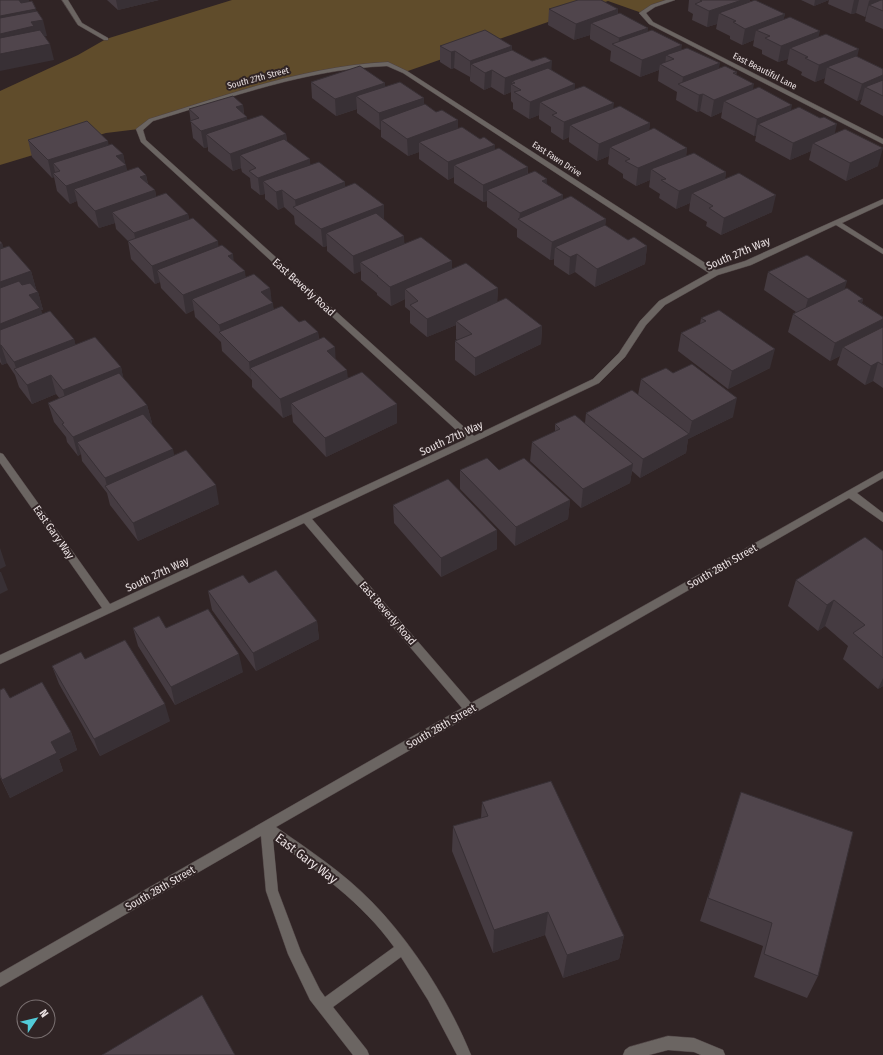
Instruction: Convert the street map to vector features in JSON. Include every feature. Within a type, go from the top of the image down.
[{"type":"street","points":[[65,0],[80,24],[106,39]]},
{"type":"street","name":"East Beautiful Lane","points":[[672,0],[653,6],[642,13],[651,23],[883,142]]},
{"type":"street","name":"South 27th Street","points":[[139,129],[151,120],[274,82],[365,65],[388,64]]},
{"type":"street","name":"East Fawn Drive","points":[[388,64],[405,72],[715,273]]},
{"type":"street","name":"East Beverly Road","points":[[139,129],[143,141],[473,440]]},
{"type":"street","name":"South 27th Way","points":[[0,660],[473,440],[596,381],[622,355],[643,323],[662,304],[715,273],[748,263],[883,201]]},
{"type":"street","points":[[836,222],[883,252]]},
{"type":"street","name":"East Gary Way","points":[[0,456],[108,609]]},
{"type":"street","name":"South 28th Street","points":[[0,980],[470,709],[883,474]]},
{"type":"street","points":[[850,493],[883,518]]},
{"type":"street","name":"East Beverly Road","points":[[306,518],[470,709]]},
{"type":"street","name":"East Gary Way","points":[[266,827],[326,870],[367,906],[402,948],[443,1012],[464,1055]]},
{"type":"street","name":"East Gary Way","points":[[266,827],[272,891],[295,954],[316,995],[362,1055]]},
{"type":"street","points":[[324,1006],[402,948]]},
{"type":"street","points":[[630,1055],[634,1052],[668,1042],[694,1045],[718,1055]]},
{"type":"shaded area","points":[[232,0],[672,0],[653,6],[642,13],[608,1],[405,72],[388,64],[365,65],[274,82],[151,120],[139,129],[106,133],[0,165],[0,91],[78,55],[106,39]]},
{"type":"building","points":[[0,0],[19,0],[21,3],[32,1],[36,9],[0,16]]},
{"type":"building","points":[[578,0],[601,0],[618,9],[576,24],[549,9]]},
{"type":"building","points":[[700,0],[742,0],[709,11],[695,4],[702,1]]},
{"type":"building","points":[[755,0],[785,14],[745,29],[733,22],[736,21],[719,13]]},
{"type":"building","points":[[883,0],[883,11],[869,5]]},
{"type":"building","points":[[37,11],[43,20],[31,22],[34,26],[0,34],[0,18]]},
{"type":"building","points":[[620,13],[648,28],[619,38],[591,23]]},
{"type":"building","points":[[790,17],[820,31],[781,46],[765,38],[770,36],[756,30]]},
{"type":"building","points":[[40,30],[50,44],[0,54],[0,38]]},
{"type":"building","points":[[485,30],[512,46],[470,61],[455,51],[451,52],[440,46]]},
{"type":"building","points":[[652,30],[682,45],[642,60],[612,44]]},
{"type":"building","points":[[826,34],[859,49],[819,65],[805,58],[808,57],[790,48]]},
{"type":"building","points":[[687,48],[720,63],[683,77],[660,64],[674,59],[666,55]]},
{"type":"building","points":[[512,50],[532,61],[545,57],[552,61],[505,78],[492,70],[485,73],[471,64]]},
{"type":"building","points":[[856,56],[883,69],[883,75],[862,84],[827,67]]},
{"type":"building","points":[[360,66],[385,83],[335,99],[311,82]]},
{"type":"building","points":[[725,66],[737,72],[733,73],[754,84],[714,100],[703,94],[699,95],[678,84]]},
{"type":"building","points":[[548,68],[575,84],[530,102],[514,92],[521,90],[511,84],[515,83],[512,81]]},
{"type":"building","points":[[883,80],[883,96],[865,87]]},
{"type":"building","points":[[400,82],[424,98],[379,113],[356,96]]},
{"type":"building","points":[[584,86],[614,103],[564,122],[552,115],[557,113],[540,102]]},
{"type":"building","points":[[759,87],[792,105],[757,119],[724,101]]},
{"type":"building","points":[[233,96],[243,105],[236,107],[247,117],[201,131],[190,121],[199,118],[189,109]]},
{"type":"building","points":[[425,104],[436,112],[442,110],[458,120],[407,139],[381,120]]},
{"type":"building","points":[[620,106],[650,123],[599,144],[570,125]]},
{"type":"building","points":[[799,107],[820,118],[824,117],[837,124],[793,143],[758,124]]},
{"type":"building","points":[[262,115],[286,134],[230,154],[206,134]]},
{"type":"building","points":[[87,121],[108,141],[48,160],[28,140]]},
{"type":"building","points":[[462,127],[480,139],[484,137],[495,145],[448,162],[419,142]]},
{"type":"building","points":[[654,128],[687,148],[638,168],[625,161],[630,159],[610,147]]},
{"type":"building","points":[[845,129],[883,148],[850,163],[813,143]]},
{"type":"building","points":[[284,139],[310,159],[258,178],[249,171],[256,168],[240,155]]},
{"type":"building","points":[[112,144],[123,154],[116,156],[126,165],[66,186],[53,173],[60,171],[53,163]]},
{"type":"building","points":[[499,148],[528,167],[483,185],[454,165]]},
{"type":"building","points":[[694,153],[726,172],[679,191],[661,180],[666,179],[651,169]]},
{"type":"building","points":[[319,162],[345,182],[295,200],[282,190],[276,192],[263,181]]},
{"type":"building","points":[[138,167],[146,175],[140,177],[155,190],[95,211],[74,189]]},
{"type":"building","points":[[535,171],[547,179],[542,181],[563,195],[520,213],[487,190]]},
{"type":"building","points":[[739,173],[776,195],[724,218],[709,208],[713,206],[692,193]]},
{"type":"building","points":[[355,183],[384,205],[321,229],[293,207]]},
{"type":"building","points":[[166,193],[188,214],[134,233],[112,212]]},
{"type":"building","points":[[571,196],[606,219],[552,242],[518,219]]},
{"type":"building","points":[[376,213],[404,236],[353,256],[326,233]]},
{"type":"building","points":[[193,218],[218,241],[152,266],[128,241]]},
{"type":"building","points":[[605,225],[628,240],[634,237],[647,246],[597,269],[577,254],[570,257],[555,247]]},
{"type":"building","points":[[421,237],[452,261],[390,287],[360,262]]},
{"type":"building","points":[[222,245],[233,254],[228,256],[245,271],[183,295],[157,270]]},
{"type":"building","points":[[9,246],[31,271],[0,282],[0,249]]},
{"type":"building","points":[[807,255],[847,281],[808,299],[768,272]]},
{"type":"building","points":[[466,263],[498,288],[427,319],[410,305],[418,301],[405,289]]},
{"type":"building","points":[[254,274],[270,288],[261,292],[273,303],[219,325],[192,299]]},
{"type":"building","points":[[19,281],[22,285],[30,283],[38,292],[29,295],[40,308],[0,324],[0,288]]},
{"type":"building","points":[[847,288],[863,299],[858,301],[883,317],[883,319],[835,343],[793,314]]},
{"type":"building","points":[[506,298],[542,326],[475,358],[455,341],[472,334],[456,321]]},
{"type":"building","points":[[282,306],[299,322],[305,320],[318,332],[249,362],[219,332]]},
{"type":"building","points":[[719,310],[775,349],[732,371],[681,333],[706,321],[701,318]]},
{"type":"building","points":[[50,311],[74,339],[14,362],[0,345],[0,330]]},
{"type":"building","points":[[883,327],[883,365],[878,362],[871,366],[843,347]]},
{"type":"building","points":[[95,337],[121,367],[63,390],[51,375],[27,385],[14,369]]},
{"type":"building","points":[[324,337],[335,347],[327,351],[347,370],[280,399],[250,368]]},
{"type":"building","points":[[692,364],[737,398],[692,421],[641,379],[666,368],[673,373]]},
{"type":"building","points":[[362,372],[397,404],[325,438],[291,403]]},
{"type":"building","points":[[119,373],[147,405],[73,437],[48,403]]},
{"type":"building","points":[[632,390],[689,434],[643,459],[586,413]]},
{"type":"building","points":[[143,414],[173,449],[105,478],[77,442]]},
{"type":"building","points":[[575,415],[633,464],[583,489],[532,442],[560,429],[555,424]]},
{"type":"building","points":[[186,450],[216,485],[133,523],[105,486]]},
{"type":"building","points":[[487,458],[499,470],[524,458],[570,500],[516,527],[460,470]]},
{"type":"building","points":[[448,479],[497,530],[441,558],[393,505]]},
{"type":"building","points":[[865,537],[883,551],[883,658],[853,633],[865,625],[834,600],[827,605],[796,580]]},
{"type":"building","points":[[276,570],[317,621],[253,653],[208,591],[243,575],[249,583]]},
{"type":"building","points":[[208,609],[239,654],[171,687],[133,628],[159,616],[166,628]]},
{"type":"building","points":[[125,640],[165,704],[94,739],[52,666],[81,652],[85,659]]},
{"type":"building","points":[[42,682],[71,732],[51,742],[57,753],[2,780],[0,775],[0,690],[4,688],[10,698]]},
{"type":"building","points":[[551,781],[624,936],[567,955],[548,912],[494,930],[453,826],[488,816],[482,802]]},
{"type":"building","points":[[741,792],[853,832],[818,976],[764,954],[772,923],[708,898]]},
{"type":"building","points":[[202,995],[235,1055],[102,1055]]}]
